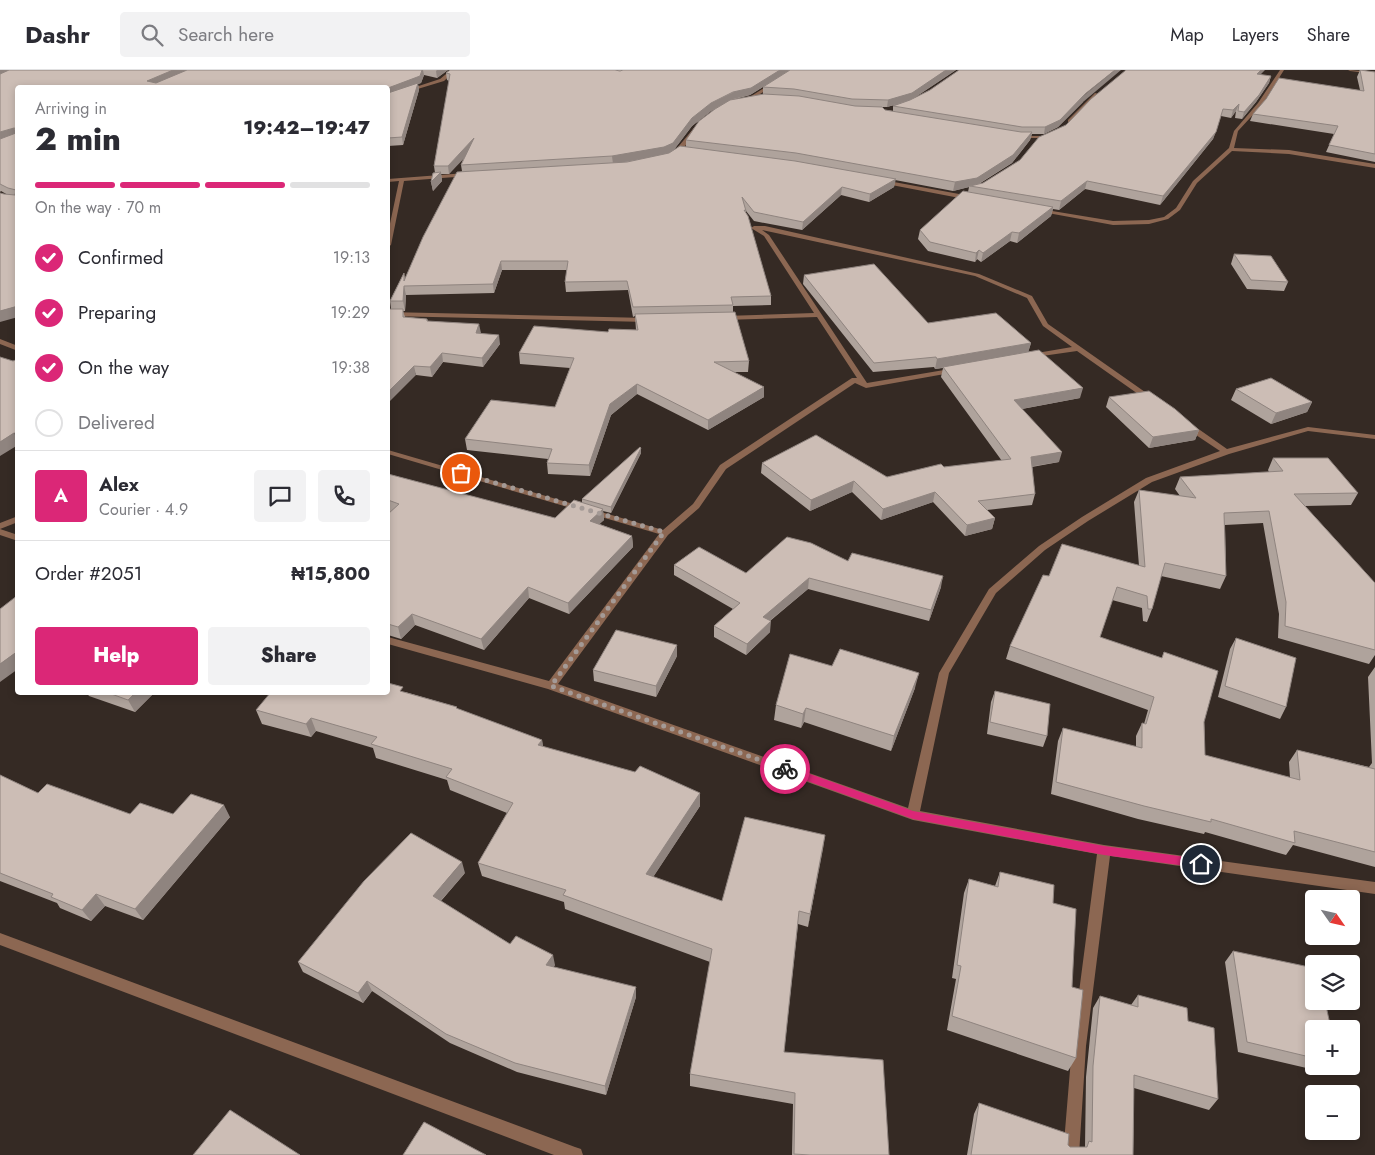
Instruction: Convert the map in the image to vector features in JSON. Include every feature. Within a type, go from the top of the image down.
[{"type":"street","points":[[390,96],[442,80],[454,70]]},
{"type":"street","points":[[750,98],[796,70]]},
{"type":"street","points":[[1030,209],[1113,223],[1149,222],[1166,218],[1178,209],[1195,182],[1231,149],[1236,131],[1260,104],[1282,70]]},
{"type":"street","points":[[1350,70],[1375,73]]},
{"type":"street","points":[[1068,124],[1099,93]]},
{"type":"street","points":[[743,100],[764,97]]},
{"type":"street","points":[[668,157],[680,150],[686,139],[703,121]]},
{"type":"street","points":[[1034,142],[1053,133]]},
{"type":"street","points":[[1011,136],[1044,137]]},
{"type":"street","points":[[1231,149],[1289,152],[1375,166]]},
{"type":"street","points":[[680,150],[690,151]]},
{"type":"street","points":[[390,180],[469,175]]},
{"type":"street","points":[[390,236],[402,179]]},
{"type":"street","points":[[880,181],[974,198]]},
{"type":"street","points":[[936,191],[972,190]]},
{"type":"street","points":[[866,386],[766,235],[754,228],[765,228],[977,275],[1030,297],[1044,325],[1156,403]]},
{"type":"street","points":[[390,314],[656,320]]},
{"type":"street","points":[[713,318],[818,315]]},
{"type":"street","points":[[0,340],[15,348]]},
{"type":"street","points":[[1021,358],[1079,348]]},
{"type":"street","points":[[551,686],[664,532],[696,506],[723,467],[855,380],[866,386],[962,369]]},
{"type":"street","points":[[1180,419],[1226,452]]},
{"type":"street","points":[[913,815],[944,673],[992,591],[1042,548],[1149,480],[1226,452],[1308,429],[1375,437]]},
{"type":"street","points":[[390,453],[664,532]]},
{"type":"street","points":[[0,526],[15,520]]},
{"type":"street","points":[[0,532],[15,537]]},
{"type":"street","points":[[390,642],[551,686],[913,815],[1104,850],[1375,888]]},
{"type":"street","points":[[1071,1155],[1079,1046],[1104,850]]},
{"type":"street","points":[[1,940],[575,1155]]},
{"type":"building","points":[[9,70],[173,70],[147,81],[156,83],[187,70],[422,70],[420,76],[390,87],[390,85],[15,85],[15,128],[0,132],[0,74]]},
{"type":"building","points":[[450,70],[780,70],[751,88],[733,92],[711,103],[692,118],[673,143],[664,147],[612,156],[461,165],[474,138],[448,166],[434,166],[450,74],[446,73]]},
{"type":"building","points":[[790,70],[946,70],[912,93],[888,100],[852,99],[794,89],[763,87]]},
{"type":"building","points":[[959,70],[1115,70],[1085,94],[1060,120],[1045,127],[1022,127],[893,106],[930,90]]},
{"type":"building","points":[[1126,70],[1261,70],[1257,74],[1271,76],[1259,95],[1244,112],[1238,111],[1239,104],[1233,110],[1223,109],[1216,132],[1163,196],[1087,181],[1061,201],[970,186],[983,183],[1020,160],[1039,137],[1066,125],[1091,99]]},
{"type":"building","points":[[1360,70],[1375,72],[1375,154],[1329,145],[1338,126],[1253,114],[1266,99],[1279,78],[1364,91]]},
{"type":"building","points":[[418,83],[402,137],[390,138],[390,92]]},
{"type":"building","points":[[764,94],[799,96],[855,106],[882,107],[885,110],[1021,132],[1032,132],[1013,155],[977,178],[955,182],[796,153],[686,140],[699,121],[730,100]]},
{"type":"building","points":[[15,133],[15,190],[0,184],[0,139]]},
{"type":"building","points":[[680,146],[795,161],[896,179],[870,194],[842,187],[803,222],[754,212],[742,197],[746,211],[744,210],[748,216],[771,296],[731,297],[733,305],[633,307],[627,281],[565,282],[568,261],[501,261],[493,284],[404,286],[403,301],[390,301],[404,273],[404,281],[423,237],[457,172],[627,162],[669,153]]},
{"type":"building","points":[[441,172],[431,182],[433,173]]},
{"type":"building","points":[[963,191],[1053,207],[1019,233],[1012,232],[983,253],[979,250],[976,253],[930,242],[920,230]]},
{"type":"building","points":[[0,193],[15,195],[15,307],[0,311]]},
{"type":"building","points":[[1234,254],[1271,256],[1288,282],[1251,280]]},
{"type":"building","points":[[874,264],[928,323],[996,313],[1031,343],[937,359],[936,357],[874,363],[804,275]]},
{"type":"building","points":[[390,309],[403,309],[403,317],[427,319],[427,321],[479,324],[476,333],[499,335],[482,358],[442,353],[430,367],[414,366],[390,390]]},
{"type":"building","points":[[735,312],[749,361],[714,362],[764,387],[708,420],[637,384],[610,404],[589,465],[547,463],[552,449],[465,439],[491,400],[555,407],[574,358],[519,353],[534,326],[608,332],[609,329],[638,330],[635,314]]},
{"type":"building","points":[[1039,350],[1083,388],[1014,400],[1062,452],[1031,457],[1035,494],[978,501],[995,518],[967,525],[935,492],[883,509],[854,481],[811,500],[762,463],[816,435],[887,477],[941,464],[944,467],[1011,459],[943,367]]},
{"type":"building","points":[[0,357],[15,360],[15,433],[0,442]]},
{"type":"building","points":[[1271,378],[1312,402],[1276,413],[1236,389]]},
{"type":"building","points":[[1149,391],[1175,409],[1199,430],[1153,437],[1109,397]]},
{"type":"building","points":[[640,447],[611,507],[582,499]]},
{"type":"building","points":[[1273,458],[1328,458],[1358,493],[1294,494],[1375,583],[1375,650],[1285,626],[1286,602],[1269,511],[1224,513],[1226,576],[1165,563],[1152,609],[1148,609],[1147,596],[1117,587],[1100,637],[1162,658],[1164,652],[1218,671],[1204,722],[1205,755],[1300,780],[1297,750],[1375,769],[1375,852],[1294,831],[1295,843],[1211,819],[1211,822],[1056,782],[1063,728],[1142,748],[1142,723],[1146,724],[1154,697],[1010,646],[1043,575],[1049,576],[1062,544],[1145,567],[1139,490],[1196,498],[1180,477],[1283,471]]},
{"type":"building","points":[[390,475],[555,518],[574,500],[603,509],[590,521],[632,536],[568,603],[528,587],[481,639],[412,614],[398,627],[390,625],[390,512],[399,504],[390,501]]},
{"type":"building","points":[[787,537],[811,543],[848,561],[852,553],[943,576],[931,610],[809,578],[763,617],[771,621],[747,644],[714,626],[740,603],[674,565],[699,547],[746,573]]},
{"type":"building","points":[[15,597],[15,653],[0,664],[0,609]]},
{"type":"building","points":[[616,630],[677,645],[656,686],[593,670]]},
{"type":"building","points":[[1236,638],[1296,658],[1286,707],[1225,686]]},
{"type":"building","points":[[840,649],[919,673],[894,736],[806,708],[803,714],[776,705],[790,654],[832,666]]},
{"type":"building","points":[[390,684],[403,687],[400,691],[457,707],[542,740],[538,745],[635,772],[640,766],[700,793],[646,874],[722,901],[745,817],[825,835],[810,914],[799,911],[784,1052],[883,1060],[889,1155],[794,1154],[795,1093],[690,1074],[712,949],[563,895],[566,890],[478,863],[513,803],[446,777],[452,769],[371,744],[377,737],[311,718],[306,724],[256,710],[268,695],[390,695]]},
{"type":"building","points":[[995,691],[1050,704],[1047,736],[990,722]]},
{"type":"building","points":[[114,695],[133,695],[128,700]]},
{"type":"building","points":[[0,775],[38,793],[47,784],[130,814],[140,803],[173,814],[191,794],[224,805],[135,909],[96,894],[82,910],[51,897],[53,894],[0,873]]},
{"type":"building","points":[[411,833],[462,862],[433,896],[510,944],[516,936],[553,955],[546,965],[636,987],[605,1086],[515,1063],[446,1034],[367,981],[358,993],[298,962],[364,881]]},
{"type":"building","points":[[1000,872],[1054,885],[1053,903],[1076,909],[1072,987],[1083,990],[1076,1058],[952,1016],[961,966],[957,965],[969,879],[998,887]]},
{"type":"building","points":[[1233,951],[1305,966],[1305,1010],[1327,1010],[1329,1020],[1305,1020],[1305,1056],[1247,1042]]},
{"type":"building","points":[[1138,995],[1187,1008],[1188,1021],[1214,1028],[1218,1099],[1134,1075],[1133,1155],[971,1155],[979,1103],[1069,1134],[1068,1145],[1070,1147],[1087,1147],[1089,1141],[1092,1142],[1093,1066],[1100,996],[1138,1007]]},
{"type":"building","points":[[230,1110],[300,1155],[193,1155]]},
{"type":"building","points":[[424,1122],[486,1155],[403,1155]]},
{"type":"way so far","points":[[461,473],[664,532],[551,686],[785,769]]},
{"type":"route","points":[[785,769],[913,815],[1104,850],[1201,864]]}]
